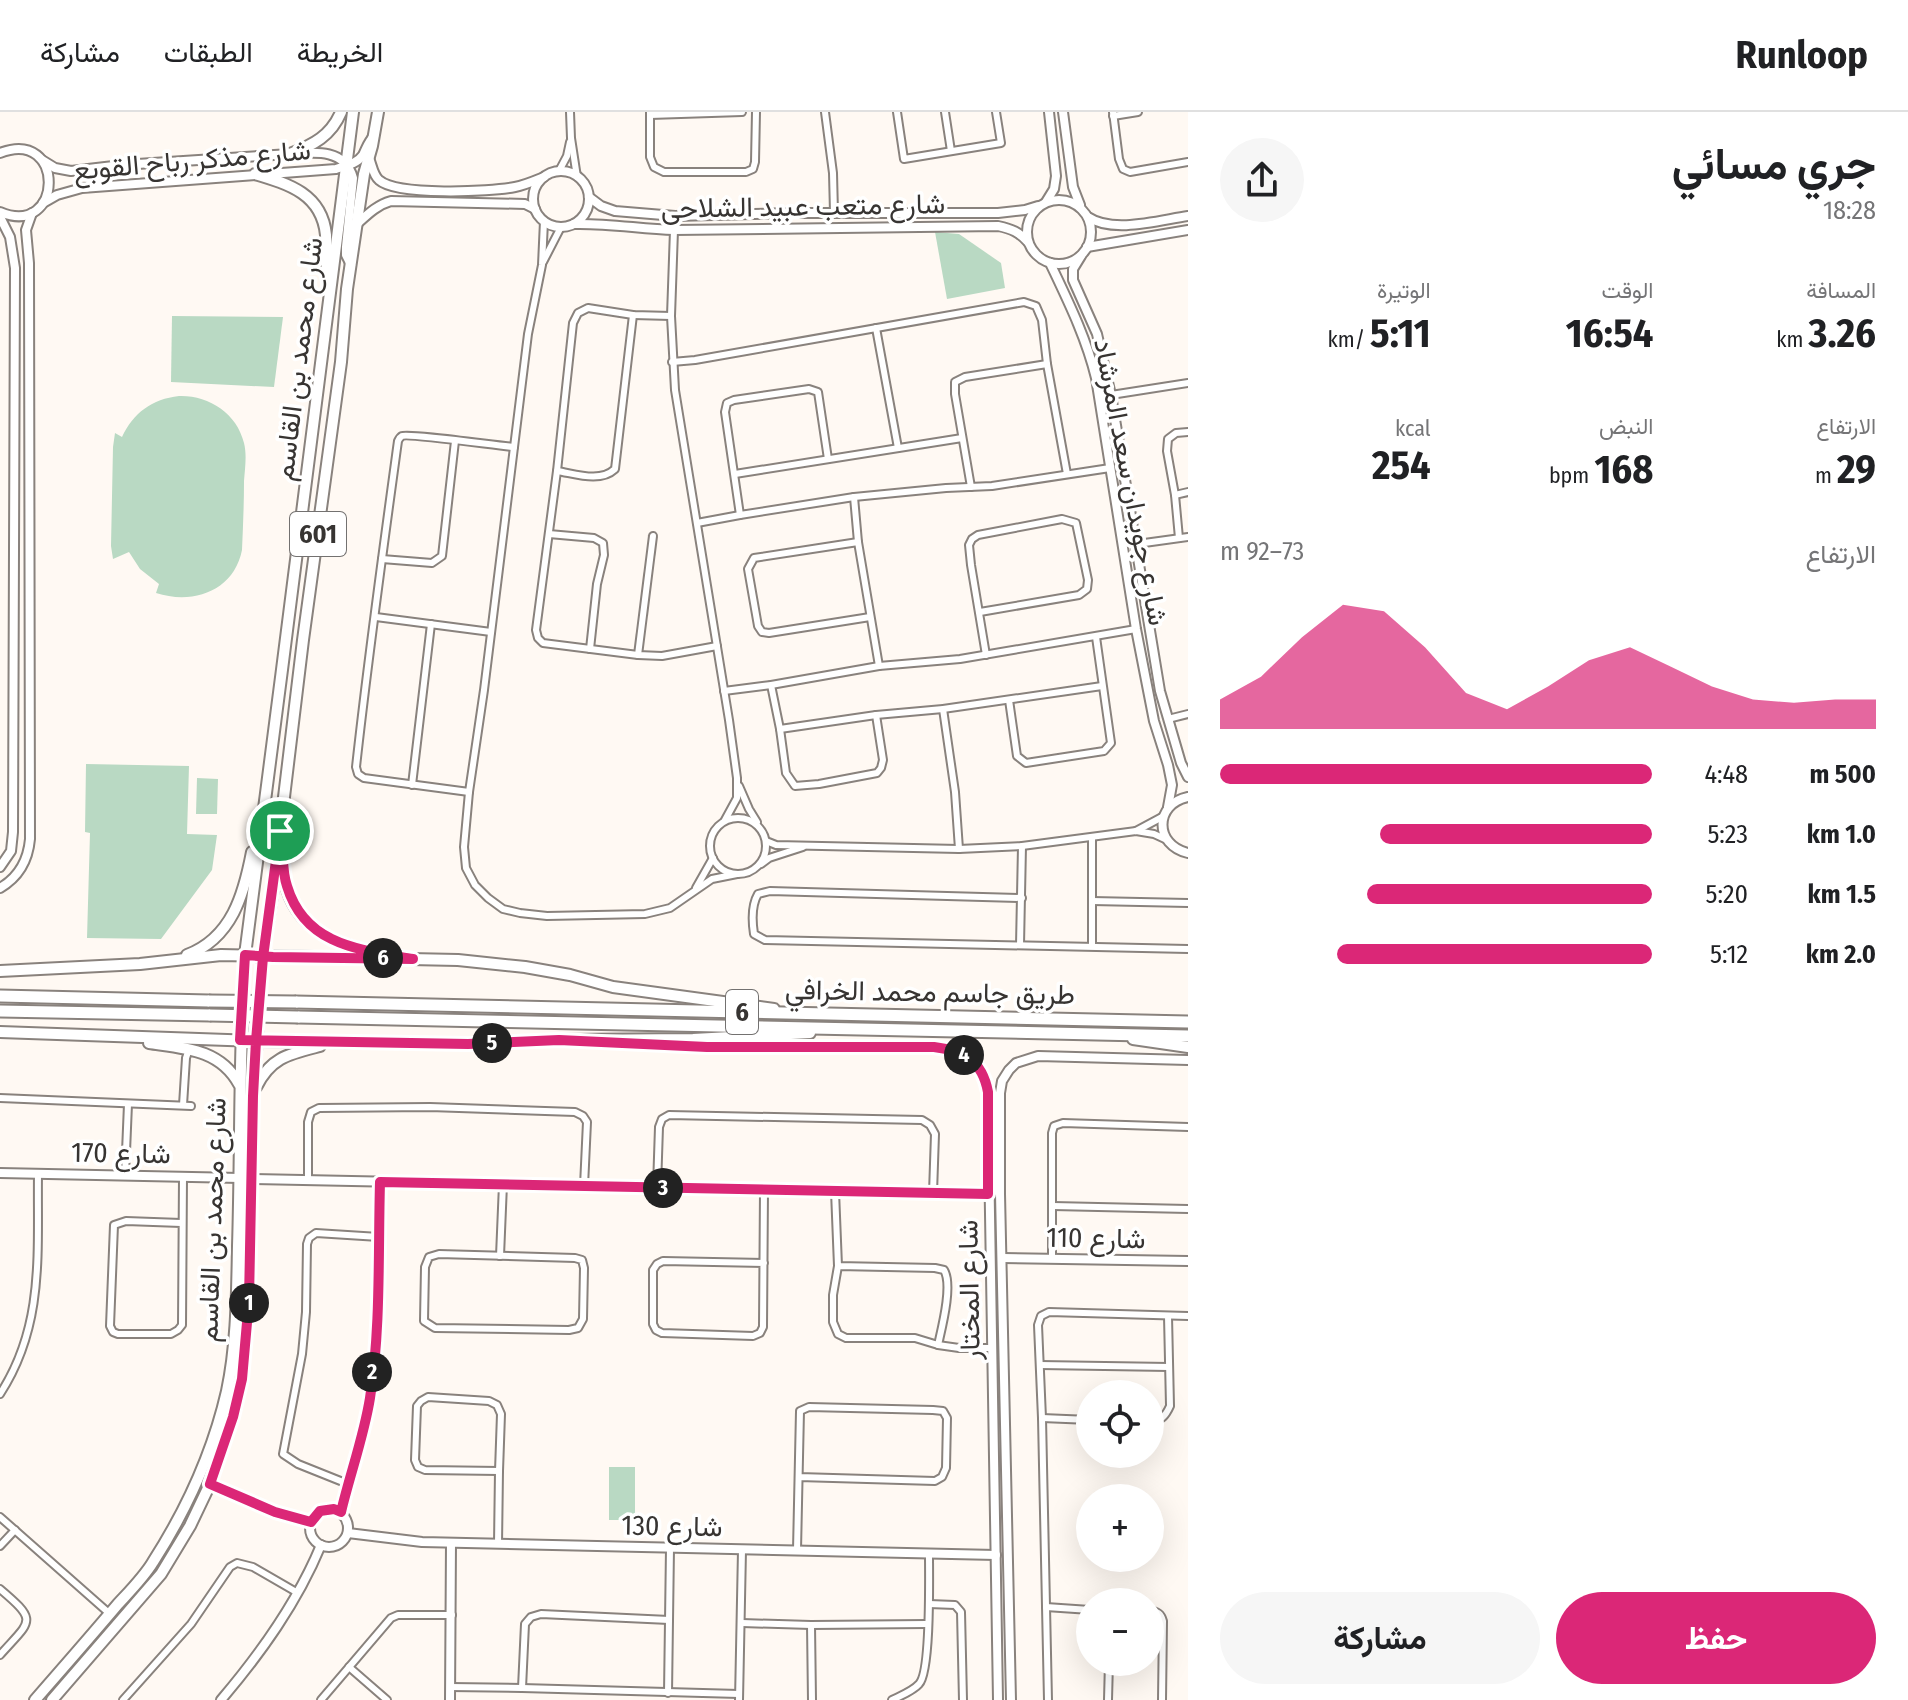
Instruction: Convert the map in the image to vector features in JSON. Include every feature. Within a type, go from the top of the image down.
[{"type":"highway","name":"طريق جاسم محمد الخرافي","points":[[0,996],[1188,1022]]},
{"type":"highway","name":"طريق جاسم محمد الخرافي","points":[[0,1011],[1188,1036]]},
{"type":"highway","points":[[1087,1020],[1188,1016]]},
{"type":"main road","points":[[290,154],[324,137],[341,112]]},
{"type":"main road","name":"شارع محمد بن القاسم","points":[[52,1700],[161,1574],[190,1526],[210,1484],[233,1417],[242,1379],[249,1300],[240,1085],[245,955],[353,112]]},
{"type":"main road","name":"شارع محمد بن القاسم","points":[[35,1700],[151,1566],[198,1480],[227,1389],[233,1347],[263,957],[343,349],[346,301],[365,168],[378,112]]},
{"type":"main road","points":[[255,174],[292,186],[317,208],[325,229],[326,270],[330,288]]},
{"type":"main road","points":[[167,962],[203,946],[220,933],[233,916],[242,897],[265,812]]},
{"type":"main road","points":[[280,831],[286,884],[304,918],[327,938],[341,944],[413,959]]},
{"type":"main road","points":[[0,971],[245,955],[469,961],[570,975],[613,987],[812,1014]]},
{"type":"main road","points":[[0,1032],[332,1043],[468,1044],[693,1039],[866,1030]]},
{"type":"main road","points":[[1104,1034],[1188,1047]]},
{"type":"main road","points":[[104,1036],[204,1052],[232,1071],[240,1085]]},
{"type":"main road","points":[[253,1092],[269,1066],[282,1057],[332,1043]]},
{"type":"street","points":[[570,112],[577,177]]},
{"type":"street","points":[[742,112],[650,113],[650,157],[654,167],[664,172],[746,172],[753,169],[756,112]]},
{"type":"street","points":[[825,112],[833,173],[834,213]]},
{"type":"street","points":[[897,112],[904,159],[1001,143],[996,112]]},
{"type":"street","points":[[945,112],[951,151]]},
{"type":"street","points":[[1049,112],[1056,176],[1054,189],[1027,223],[1026,232],[1028,242],[1041,259],[1050,263],[1066,263],[1081,256],[1091,238],[1091,227],[1073,187],[1063,112]]},
{"type":"street","points":[[1138,112],[1113,114],[1123,169],[1130,172],[1188,162]]},
{"type":"street","name":"شارع مذكر رباح القوبع","points":[[43,203],[57,195],[82,188],[323,171],[360,159],[375,135]]},
{"type":"street","points":[[559,171],[571,138]]},
{"type":"street","name":"شارع مذكر رباح القوبع","points":[[0,153],[23,149],[55,168],[78,171],[122,165],[290,154],[335,155],[346,165],[353,178],[346,251],[351,266]]},
{"type":"street","points":[[357,224],[374,208],[391,201],[525,204],[535,209],[544,221],[561,227],[574,224],[586,212],[589,197],[583,182],[559,171],[514,187],[485,191],[391,188],[375,176],[369,158]]},
{"type":"street","points":[[0,215],[13,217],[32,213],[43,203],[50,186],[47,168],[42,160]]},
{"type":"street","points":[[535,209],[534,191],[544,177]]},
{"type":"street","points":[[391,188],[386,195],[391,201]]},
{"type":"street","name":"شارع متعب عبيد الشلاحى","points":[[589,197],[615,211],[675,216],[998,213],[1025,210],[1042,204]]},
{"type":"street","points":[[1042,204],[1056,199],[1066,200],[1103,224],[1128,225],[1188,216]]},
{"type":"street","points":[[0,888],[17,875],[29,849],[29,272],[26,236],[32,213]]},
{"type":"street","points":[[0,215],[10,237],[14,257],[12,843],[8,858],[0,867]]},
{"type":"street","points":[[544,221],[542,265],[528,334],[469,792],[464,847],[466,868],[475,885],[503,909],[547,916],[645,914],[670,908],[712,879],[749,872],[769,858],[810,844]]},
{"type":"street","name":"شارع متعب عبيد الشلاحى","points":[[574,224],[674,230],[998,226],[1020,233],[1028,242]]},
{"type":"street","points":[[1127,240],[1123,233],[1128,225]]},
{"type":"street","points":[[542,265],[561,227]]},
{"type":"street","points":[[674,230],[671,316],[675,390],[737,778],[737,798],[725,820]]},
{"type":"street","points":[[1087,247],[1188,230]]},
{"type":"street","name":"شارع جويدان سعد المرشاد","points":[[1081,256],[1073,269],[1073,280],[1097,334],[1111,395],[1160,691],[1188,777]]},
{"type":"street","name":"شارع جويدان سعد المرشاد","points":[[1050,263],[1077,321],[1096,378],[1136,629],[1154,721],[1171,776],[1172,794],[1162,824],[1167,840]]},
{"type":"street","points":[[672,362],[1024,302],[1036,306],[1042,320],[1067,474]]},
{"type":"street","points":[[671,316],[633,315],[588,308],[578,313],[573,323],[536,630],[543,643],[638,655],[662,656],[717,646]]},
{"type":"street","points":[[557,471],[597,477],[608,475],[615,469],[633,315]]},
{"type":"street","points":[[876,328],[898,448]]},
{"type":"street","points":[[971,487],[955,382],[1047,364]]},
{"type":"street","points":[[1111,395],[1188,383]]},
{"type":"street","points":[[740,515],[725,412],[727,403],[809,389],[818,392],[828,459]]},
{"type":"street","points":[[1179,538],[1168,439],[1176,433],[1188,432]]},
{"type":"street","points":[[469,792],[364,778],[358,774],[356,767],[366,681],[400,437],[423,436],[514,447]]},
{"type":"street","points":[[735,474],[962,438]]},
{"type":"street","points":[[382,559],[432,563],[442,556],[455,441]]},
{"type":"street","points":[[697,523],[854,497],[992,486],[1110,468]]},
{"type":"street","points":[[1175,495],[1188,492]]},
{"type":"street","points":[[854,497],[858,542],[879,666]]},
{"type":"street","points":[[980,612],[1079,595],[1087,589],[1088,580],[1076,523],[1062,519],[978,535],[972,539],[969,545],[971,565],[986,655]]},
{"type":"street","points":[[549,534],[594,538],[603,543],[604,555],[597,584],[590,649]]},
{"type":"street","points":[[638,655],[653,536]]},
{"type":"street","points":[[1137,544],[1188,537]]},
{"type":"street","points":[[858,542],[754,558],[748,569],[758,626],[762,632],[870,617]]},
{"type":"street","points":[[13,567],[30,566]]},
{"type":"street","points":[[376,617],[491,632]]},
{"type":"street","points":[[412,785],[431,624]]},
{"type":"street","points":[[724,691],[879,666],[960,659],[1136,629]]},
{"type":"street","points":[[1009,700],[1017,756],[1026,763],[1104,751],[1111,743],[1110,725],[1096,637]]},
{"type":"street","points":[[771,685],[786,773],[795,786],[877,773],[883,760],[876,715]]},
{"type":"street","points":[[780,729],[1102,686]]},
{"type":"street","points":[[943,709],[955,792],[959,849]]},
{"type":"street","points":[[1168,719],[1188,714]]},
{"type":"street","points":[[13,757],[17,768],[18,821],[22,825],[30,825]]},
{"type":"street","points":[[737,778],[766,841],[765,854],[758,866]]},
{"type":"street","points":[[1136,831],[1166,812],[1175,801],[1188,797]]},
{"type":"street","points":[[737,874],[727,872],[713,858],[711,837],[716,827],[735,817],[748,819],[759,826]]},
{"type":"street","points":[[766,841],[776,845],[959,849],[1022,846],[1136,831],[1154,834],[1179,851],[1188,853]]},
{"type":"street","points":[[1092,838],[1092,946]]},
{"type":"street","points":[[1020,945],[1022,846]]},
{"type":"street","points":[[692,894],[713,858]]},
{"type":"street","points":[[1022,898],[770,891],[758,894],[753,901],[754,934],[765,940],[1188,949]]},
{"type":"street","points":[[1092,901],[1188,903]]},
{"type":"street","points":[[559,1040],[707,1047],[934,1047],[953,1049],[969,1058],[986,1082]]},
{"type":"street","points":[[0,1098],[187,1106],[186,1058],[189,1049]]},
{"type":"street","points":[[986,1082],[993,1075],[1002,1081],[1016,1063],[1038,1056],[1188,1060]]},
{"type":"street","name":"شارع المختار","points":[[1002,1081],[1000,1163],[1011,1700]]},
{"type":"street","name":"شارع المختار","points":[[986,1082],[998,1700]]},
{"type":"street","points":[[125,1176],[128,1104]]},
{"type":"street","points":[[308,1180],[308,1122],[311,1112],[319,1108],[430,1107],[575,1112],[583,1116],[587,1122],[584,1186]]},
{"type":"street","points":[[657,1187],[659,1127],[662,1119],[669,1115],[700,1115],[922,1120],[930,1125],[935,1134],[933,1193]]},
{"type":"street","points":[[1052,1259],[1054,1126],[1063,1123],[1188,1127]]},
{"type":"street","name":"شارع 170","points":[[0,1173],[988,1194]]},
{"type":"street","points":[[0,1394],[22,1348],[33,1314],[38,1174]]},
{"type":"street","points":[[181,1223],[126,1221],[114,1225],[110,1326],[113,1332],[171,1334],[182,1325],[183,1177]]},
{"type":"street","points":[[341,1512],[370,1397],[377,1316],[380,1182]]},
{"type":"street","points":[[500,1256],[503,1184]]},
{"type":"street","points":[[764,1190],[764,1263],[763,1327],[760,1333],[753,1336],[662,1333],[656,1330],[653,1324],[653,1270],[657,1264],[663,1261],[764,1263]]},
{"type":"street","points":[[835,1191],[838,1266],[833,1295],[833,1322],[838,1334],[846,1338],[915,1338],[959,1348],[992,1348]]},
{"type":"street","points":[[1053,1206],[1188,1209]]},
{"type":"street","points":[[348,1484],[298,1464],[283,1454],[302,1354],[307,1244],[316,1233],[379,1237]]},
{"type":"street","points":[[439,1254],[500,1256],[582,1260],[583,1319],[578,1328],[435,1328],[424,1321],[425,1267],[429,1257],[439,1254]]},
{"type":"street","name":"شارع 110","points":[[1003,1258],[1188,1261]]},
{"type":"street","points":[[838,1266],[944,1270],[947,1290],[938,1345]]},
{"type":"street","points":[[1048,1700],[1038,1325],[1041,1316],[1049,1312],[1188,1316]]},
{"type":"street","points":[[1164,1416],[1170,1406],[1168,1316]]},
{"type":"street","points":[[1040,1365],[1169,1367]]},
{"type":"street","points":[[992,1371],[997,1376],[1003,1375],[1004,1371]]},
{"type":"street","points":[[993,1391],[999,1384],[1005,1391]]},
{"type":"street","points":[[498,1544],[501,1414],[497,1405],[489,1401],[428,1397],[421,1401],[417,1409],[415,1460],[418,1467],[425,1470],[499,1471]]},
{"type":"street","points":[[797,1550],[799,1414],[803,1408],[933,1410],[943,1411],[947,1418],[946,1468],[942,1477],[935,1481],[799,1477]]},
{"type":"street","points":[[1042,1418],[1076,1419]]},
{"type":"street","points":[[210,1484],[275,1512],[311,1522]]},
{"type":"street","points":[[334,1509],[341,1512],[348,1522],[344,1541],[329,1547],[321,1545],[312,1536],[311,1522],[320,1511],[334,1509]]},
{"type":"street","points":[[0,1517],[110,1614]]},
{"type":"street","points":[[0,1546],[15,1530]]},
{"type":"street","name":"شارع 130","points":[[348,1533],[393,1540],[451,1543],[996,1555]]},
{"type":"street","points":[[450,1700],[451,1543]]},
{"type":"street","points":[[221,1700],[276,1629],[311,1569],[321,1545]]},
{"type":"street","points":[[668,1693],[670,1548]]},
{"type":"street","points":[[450,1687],[739,1697],[742,1550]]},
{"type":"street","points":[[892,1700],[919,1685],[925,1670],[929,1554]]},
{"type":"street","points":[[123,1700],[191,1624],[230,1567],[237,1563],[253,1567],[298,1593]]},
{"type":"street","points":[[0,1589],[24,1609],[27,1617],[26,1626],[0,1655]]},
{"type":"street","points":[[929,1604],[955,1605],[961,1612],[963,1700]]},
{"type":"street","points":[[1046,1607],[1076,1609]]},
{"type":"street","points":[[522,1688],[525,1624],[531,1617],[541,1614],[669,1620]]},
{"type":"street","points":[[321,1700],[391,1618],[398,1615],[452,1615]]},
{"type":"street","points":[[742,1623],[927,1624]]},
{"type":"street","points":[[811,1625],[812,1700]]},
{"type":"street","points":[[349,1667],[387,1700]]},
{"type":"street","points":[[1108,1700],[1109,1676]]},
{"type":"street","points":[[1162,1676],[1162,1700]]},
{"type":"street","points":[[910,1690],[915,1700]]},
{"type":"street","points":[[606,1691],[606,1700]]},
{"type":"green space","points":[[935,232],[959,234],[1001,263],[1005,288],[947,299]]},
{"type":"green space","points":[[172,316],[283,317],[274,387],[171,382]]},
{"type":"green space","points":[[179,396],[200,399],[228,415],[240,432],[246,457],[242,550],[238,564],[221,585],[184,597],[156,593],[159,584],[140,569],[129,552],[113,559],[111,546],[115,433],[122,437],[144,409],[160,400]]},
{"type":"green space","points":[[86,764],[189,766],[187,834],[217,835],[212,870],[161,939],[87,938],[90,833],[85,832]]},
{"type":"green space","points":[[197,778],[218,779],[217,814],[196,814]]},
{"type":"green space","points":[[609,1467],[635,1467],[635,1520],[609,1520]]},
{"type":"route","points":[[280,831],[263,957],[256,1041],[246,1342],[233,1417],[210,1484],[275,1512],[311,1522],[314,1515],[327,1508],[341,1512],[370,1397],[377,1316],[380,1182],[988,1194],[986,1082],[976,1064],[953,1049],[707,1047],[559,1040],[468,1044],[332,1043],[256,1041],[240,1040],[245,955],[263,957],[413,959],[355,949],[327,938],[315,929],[294,904],[286,884],[280,831]]}]
